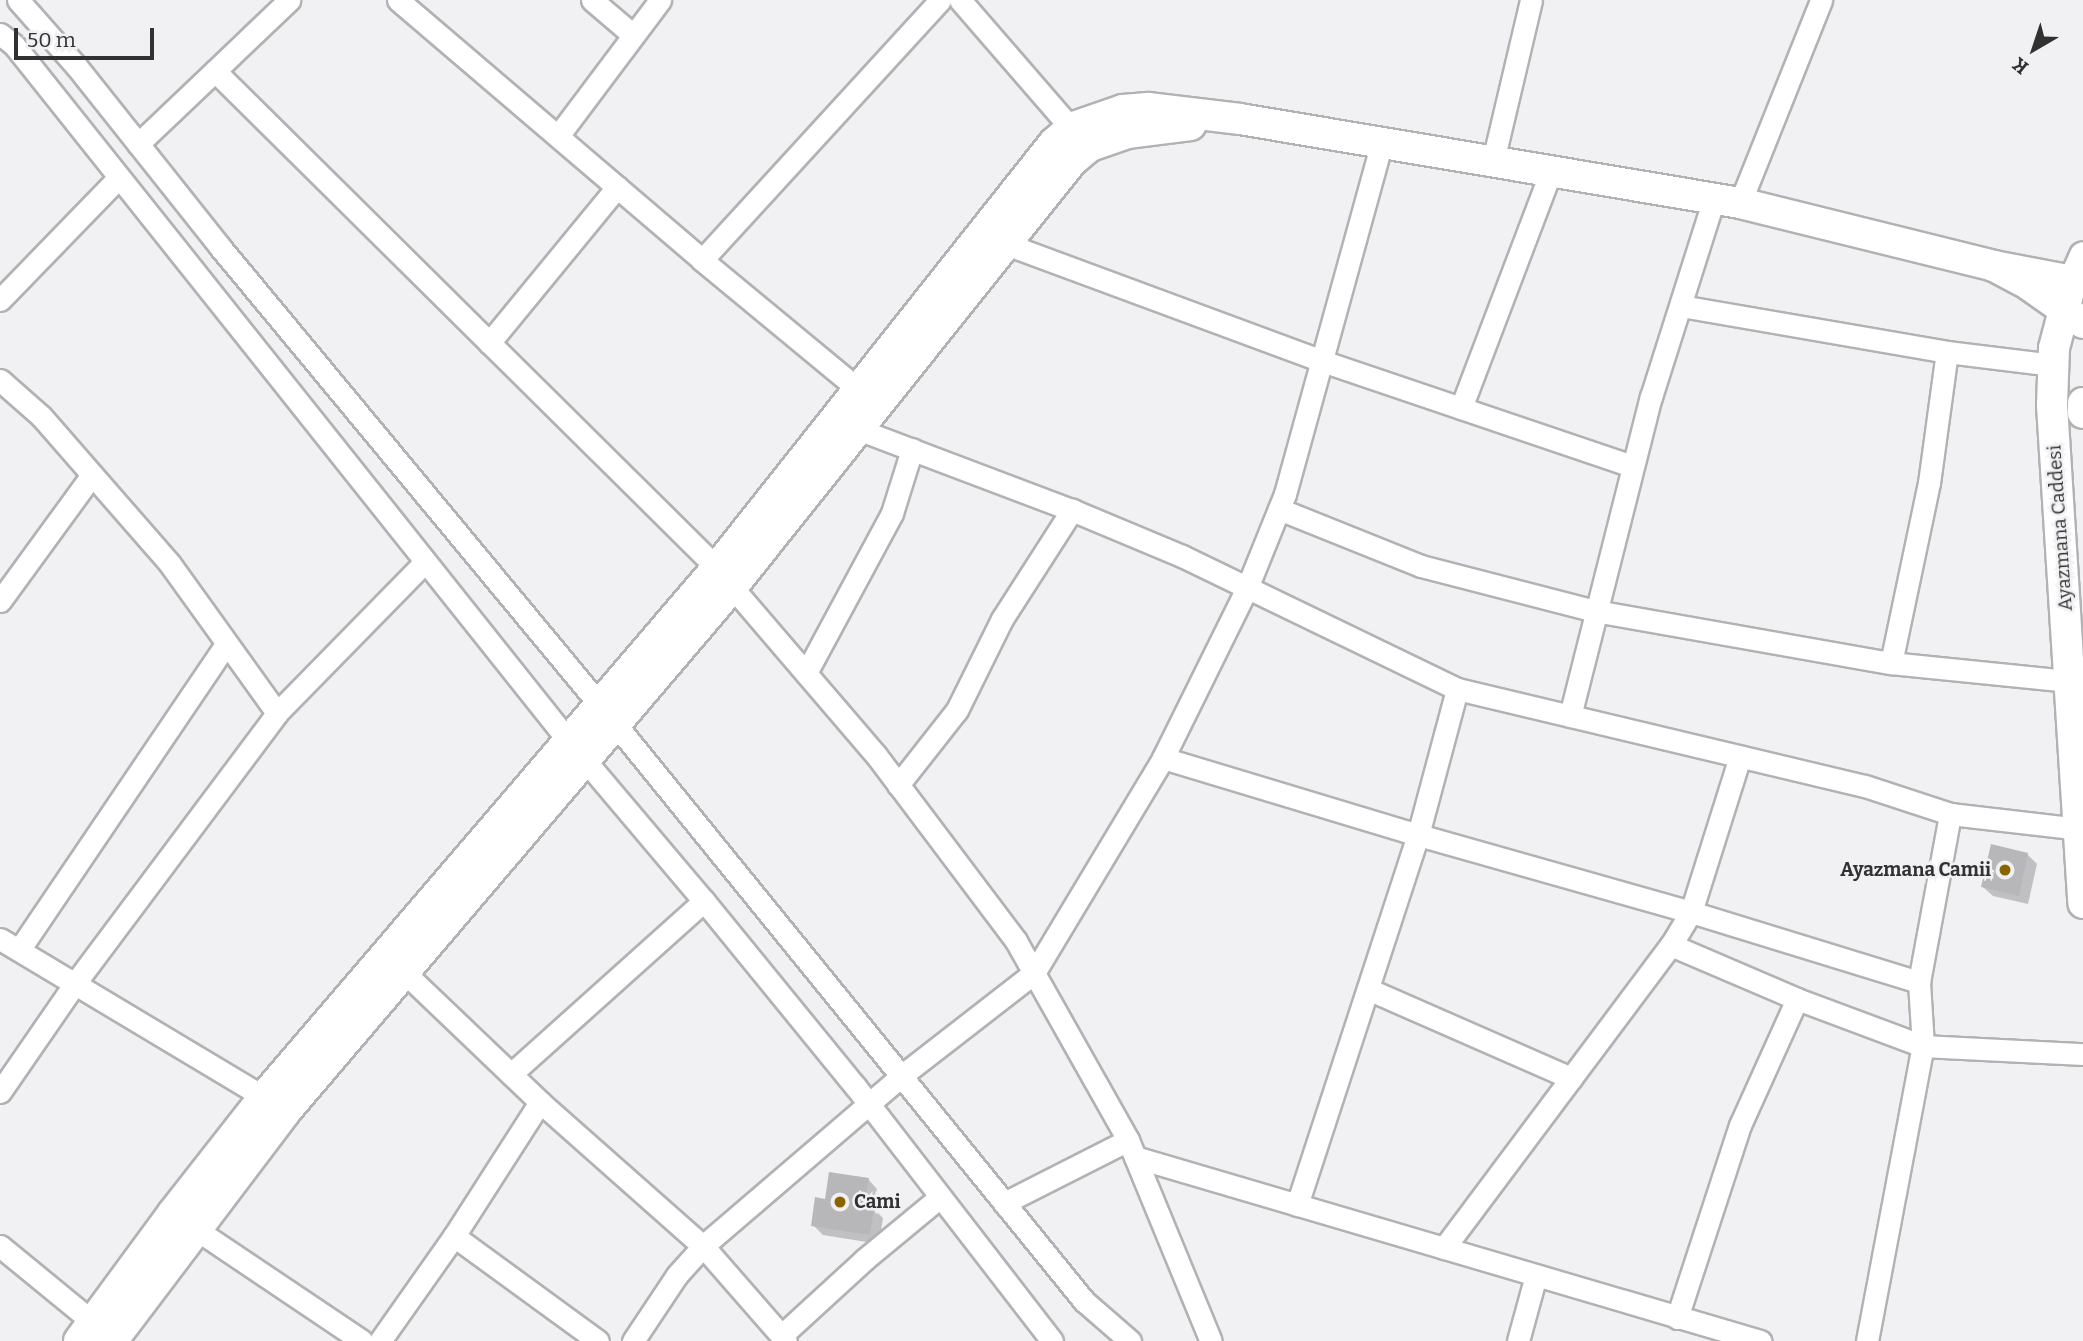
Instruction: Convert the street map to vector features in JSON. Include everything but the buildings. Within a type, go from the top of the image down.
[{"type":"main road","points":[[850,421],[858,389],[1054,143],[1071,128],[1123,110],[1148,108],[1240,119],[1727,200],[1994,266],[2079,273]]},
{"type":"main road","points":[[95,1335],[183,1221],[264,1097],[608,715],[850,421],[1006,244],[1072,161],[1090,146],[1127,132],[1240,119]]},
{"type":"main road","points":[[1994,266],[2073,316]]},
{"type":"main road","name":"Ayazmana Caddesi","points":[[2079,273],[2073,316],[2053,365],[2052,405],[2069,681],[2079,789],[2078,829],[2083,903]]},
{"type":"main road","points":[[2083,403],[2083,413]]},
{"type":"main road","points":[[183,1221],[285,1112],[405,973],[576,749]]},
{"type":"street","points":[[18,0],[77,67],[608,715],[1084,1301],[1130,1341]]},
{"type":"street","points":[[138,144],[289,0]]},
{"type":"street","points":[[398,0],[702,260],[858,389]]},
{"type":"street","points":[[592,0],[634,35]]},
{"type":"street","points":[[558,136],[660,0]]},
{"type":"street","points":[[702,260],[940,0]]},
{"type":"street","points":[[960,0],[1071,128]]},
{"type":"street","points":[[1493,161],[1531,0]]},
{"type":"street","points":[[1570,716],[1651,397],[1681,306],[1727,200],[1821,0]]},
{"type":"street","points":[[0,34],[14,45],[425,562],[870,1106],[940,1197],[1041,1338]]},
{"type":"street","points":[[215,71],[724,577],[898,785],[1016,941],[1131,1149],[1211,1341]]},
{"type":"street","points":[[633,1341],[677,1275],[703,1246],[870,1106],[901,1076],[1034,973],[1163,758],[1247,588],[1279,509],[1382,143]]},
{"type":"street","points":[[1461,408],[1551,171]]},
{"type":"street","points":[[0,300],[119,177]]},
{"type":"street","points":[[489,343],[617,187]]},
{"type":"street","points":[[1006,244],[1322,361],[1633,466]]},
{"type":"street","points":[[1681,306],[1947,352],[2053,365]]},
{"type":"street","points":[[1891,663],[1929,483],[1947,352]]},
{"type":"street","points":[[0,380],[41,416],[170,565],[277,713]]},
{"type":"street","points":[[850,421],[912,449],[1072,510],[1182,556],[1457,689],[1865,786],[1950,814],[2078,829]]},
{"type":"street","points":[[806,673],[892,513],[912,449]]},
{"type":"street","points":[[0,601],[91,476]]},
{"type":"street","points":[[1279,509],[1421,565],[1595,611],[1891,663],[2069,681]]},
{"type":"street","points":[[898,785],[957,710],[1002,619],[1072,510]]},
{"type":"street","points":[[0,1092],[76,982],[277,713],[425,562]]},
{"type":"street","points":[[19,950],[226,645]]},
{"type":"street","points":[[1297,1205],[1418,835],[1457,689]]},
{"type":"street","points":[[1444,1248],[1671,945],[1691,912],[1740,757]]},
{"type":"street","points":[[1163,758],[1418,835],[1691,912],[1919,982]]},
{"type":"street","points":[[1867,1341],[1923,1046],[1919,982],[1950,814]]},
{"type":"street","points":[[511,1074],[704,901]]},
{"type":"street","points":[[0,939],[76,982],[264,1097]]},
{"type":"street","points":[[1671,945],[1797,999],[1923,1046],[2083,1054]]},
{"type":"street","points":[[405,973],[540,1102],[703,1246],[784,1338],[865,1259],[940,1197]]},
{"type":"street","points":[[1368,989],[1571,1078]]},
{"type":"street","points":[[1677,1318],[1740,1125],[1797,999]]},
{"type":"street","points":[[380,1341],[454,1236],[540,1102]]},
{"type":"street","points":[[1004,1203],[1131,1149],[1297,1205],[1760,1341]]},
{"type":"street","points":[[183,1221],[362,1341]]},
{"type":"street","points":[[454,1236],[598,1341]]},
{"type":"street","points":[[0,1246],[95,1335]]},
{"type":"street","points":[[1518,1341],[1536,1275]]},
{"type":"place","name":"Ayazmana Camii","points":[[2005,870]]},
{"type":"place","name":"Cami","points":[[840,1202]]}]
